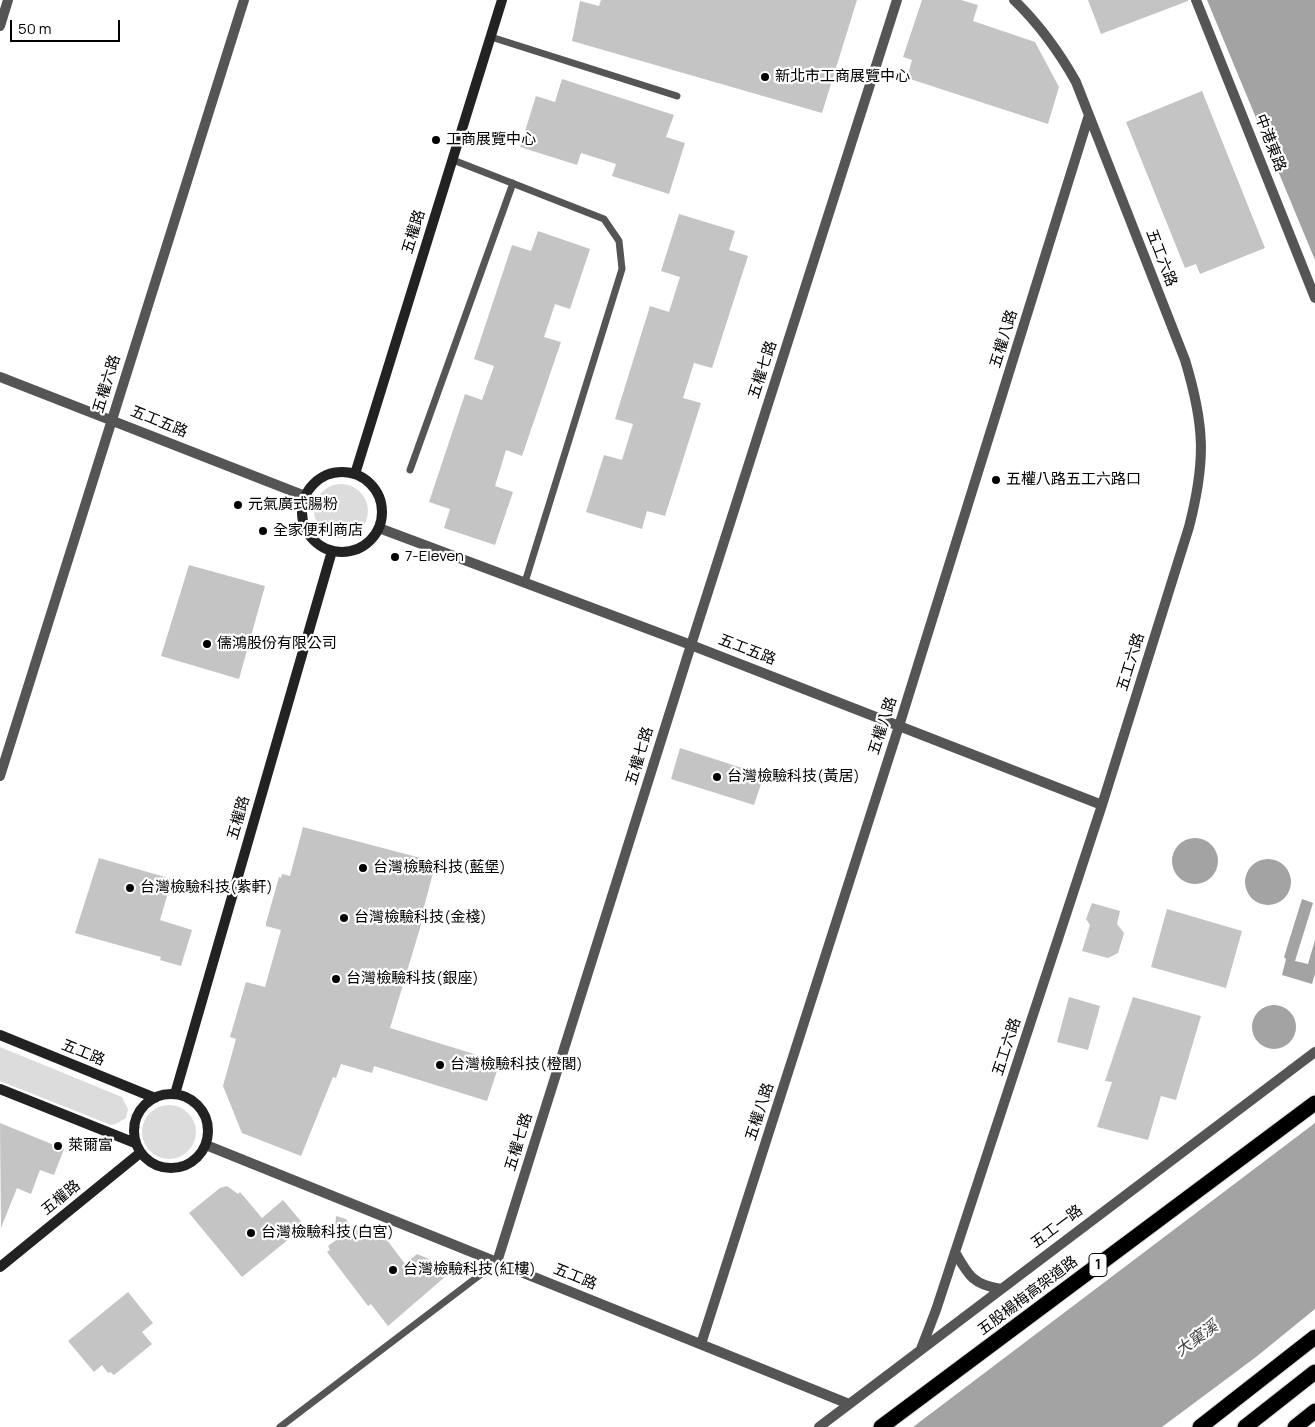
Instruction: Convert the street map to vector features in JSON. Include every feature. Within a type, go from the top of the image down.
[{"type":"highway","name":"五股楊梅高架道路","points":[[881,1427],[1315,1103]]},
{"type":"highway","points":[[1200,1427],[1315,1337]]},
{"type":"highway","points":[[1244,1427],[1315,1372]]},
{"type":"highway","points":[[1295,1427],[1315,1411]]},
{"type":"street","points":[[0,26],[8,0]]},
{"type":"street","name":"五權六路","points":[[0,776],[244,0]]},
{"type":"street","name":"五權路","points":[[354,474],[502,0]]},
{"type":"street","name":"五權七路","points":[[497,1262],[691,644],[898,0]]},
{"type":"street","name":"五工六路","points":[[921,1349],[955,1252],[1102,805],[1189,528],[1199,486],[1202,443],[1197,401],[1185,360],[1076,82],[1058,50],[1036,22],[1014,0]]},
{"type":"street","name":"中港東路","points":[[1196,0],[1315,298]]},
{"type":"street","name":"五權八路","points":[[701,1344],[899,726],[1089,115]]},
{"type":"street","name":"五工五路","points":[[0,376],[305,496]]},
{"type":"street","points":[[331,474],[354,474],[365,478],[379,495],[382,517],[379,528],[373,537],[354,550],[332,551],[313,539],[306,530],[303,519],[305,496],[320,479],[331,474]]},
{"type":"street","name":"五工五路","points":[[379,528],[691,644],[1102,805]]},
{"type":"street","name":"五權路","points":[[175,1094],[332,551]]},
{"type":"street","name":"五工路","points":[[0,1035],[155,1098]]},
{"type":"street","name":"五工一路","points":[[819,1427],[1315,1052]]},
{"type":"street","points":[[0,1089],[135,1143]]},
{"type":"street","points":[[175,1094],[193,1101],[206,1117],[208,1136],[206,1145],[194,1161],[175,1168],[155,1165],[140,1153],[135,1143],[135,1122],[139,1112],[155,1098],[175,1094]]},
{"type":"street","name":"五工路","points":[[206,1145],[849,1404]]},
{"type":"street","name":"五權路","points":[[0,1267],[140,1153]]},
{"type":"street","points":[[955,1252],[973,1280],[986,1287],[1001,1288]]},
{"type":"lane","points":[[491,37],[677,96]]},
{"type":"lane","points":[[452,160],[604,219],[619,241],[622,269],[525,582]]},
{"type":"lane","points":[[410,470],[513,183]]},
{"type":"lane","points":[[280,1427],[497,1262]]},
{"type":"shaded area","points":[[341,484],[351,486],[360,492],[366,501],[368,511],[366,521],[360,530],[351,536],[341,538],[331,536],[322,530],[316,521],[314,511],[316,501],[322,492],[331,486]]},
{"type":"shaded area","points":[[0,1047],[122,1097],[128,1109],[126,1118],[111,1125],[0,1081]]},
{"type":"shaded area","points":[[169,1105],[179,1107],[188,1113],[194,1122],[196,1132],[194,1142],[188,1151],[179,1157],[169,1159],[159,1157],[150,1151],[144,1142],[142,1132],[144,1122],[150,1113],[159,1107]]},
{"type":"water","points":[[1207,0],[1315,0],[1315,260]]},
{"type":"water","points":[[1200,838],[1212,844],[1217,852],[1217,870],[1212,878],[1204,883],[1190,884],[1178,878],[1173,870],[1172,856],[1178,844],[1186,839]]},
{"type":"water","points":[[1268,859],[1281,863],[1287,869],[1291,882],[1287,895],[1281,901],[1268,905],[1255,901],[1249,895],[1245,882],[1249,869],[1255,863]]},
{"type":"water","points":[[1302,899],[1313,903],[1295,961],[1308,964],[1315,940],[1315,974],[1312,984],[1282,975],[1286,959],[1284,957]]},
{"type":"water","points":[[1274,1005],[1286,1009],[1292,1015],[1296,1027],[1292,1039],[1286,1045],[1274,1049],[1262,1045],[1256,1039],[1252,1027],[1256,1015],[1262,1009]]},
{"type":"water","name":"大窠溪","points":[[1315,1123],[1315,1309],[1256,1357],[1162,1427],[913,1427]]},
{"type":"building","name":"新北市工商展覽中心","points":[[601,0],[857,0],[822,113],[572,41],[580,1],[599,6]]},
{"type":"building","points":[[922,0],[961,0],[978,5],[973,21],[1035,42],[1059,87],[1048,124],[907,78],[912,60],[903,57]]},
{"type":"building","points":[[1088,0],[1188,0],[1188,1],[1101,34]]},
{"type":"building","points":[[562,79],[674,115],[666,137],[685,143],[669,194],[612,176],[616,164],[581,153],[577,165],[520,147],[536,96],[555,102]]},
{"type":"building","points":[[1202,91],[1265,248],[1200,274],[1196,264],[1185,268],[1126,122]]},
{"type":"building","points":[[679,214],[735,231],[729,250],[748,256],[712,368],[694,363],[683,398],[701,403],[665,516],[647,511],[642,529],[586,512],[604,455],[622,460],[633,424],[615,419],[650,306],[669,312],[680,277],[661,271]]},
{"type":"building","points":[[538,231],[590,249],[570,309],[555,304],[544,337],[561,342],[522,456],[506,450],[495,486],[513,492],[495,545],[444,528],[450,509],[429,502],[465,394],[482,400],[494,366],[474,359],[512,245],[531,251]]},
{"type":"building","points":[[189,565],[265,586],[239,679],[161,656]]},
{"type":"building","name":"台灣檢驗科技(黃居)","points":[[680,748],[764,775],[754,805],[671,779]]},
{"type":"building","points":[[303,827],[436,862],[421,918],[423,918],[390,1028],[500,1062],[487,1101],[374,1066],[372,1073],[341,1064],[336,1078],[333,1077],[301,1156],[242,1133],[223,1086],[236,1039],[230,1037],[246,982],[265,987],[281,930],[266,926],[266,923],[279,877],[281,878],[282,874],[290,876]]},
{"type":"building","points":[[99,858],[172,879],[160,920],[192,930],[181,966],[160,960],[161,957],[75,933]]},
{"type":"building","points":[[1092,903],[1120,911],[1117,924],[1124,933],[1118,953],[1108,958],[1082,951],[1090,925],[1086,919]]},
{"type":"building","points":[[1167,909],[1242,931],[1226,988],[1151,967]]},
{"type":"building","points":[[1069,997],[1100,1006],[1088,1050],[1057,1042]]},
{"type":"building","points":[[1133,997],[1201,1016],[1176,1100],[1161,1096],[1148,1140],[1097,1127],[1112,1082],[1105,1081]]},
{"type":"building","points":[[0,1123],[64,1149],[54,1175],[40,1170],[31,1194],[17,1188],[1,1228]]},
{"type":"building","name":"台灣檢驗科技(白宮)","points":[[227,1186],[238,1194],[240,1192],[262,1218],[283,1200],[305,1226],[242,1277],[189,1213],[220,1188]]},
{"type":"building","name":"台灣檢驗科技(紅樓)","points":[[336,1216],[346,1219],[351,1227],[353,1226],[373,1237],[375,1232],[388,1237],[387,1240],[405,1264],[417,1254],[441,1264],[446,1271],[446,1276],[388,1326],[371,1304],[368,1306],[327,1252],[330,1250],[328,1246],[339,1238],[335,1228]]},
{"type":"building","points":[[128,1292],[153,1323],[142,1332],[152,1344],[114,1375],[110,1372],[108,1373],[102,1365],[94,1372],[68,1341]]},
{"type":"place","name":"新北市工商展覽中心","points":[[765,77]]},
{"type":"place","name":"工商展覽中心","points":[[436,140]]},
{"type":"place","name":"五權八路五工六路口","points":[[996,480]]},
{"type":"place","name":"元氣廣式腸粉","points":[[238,505]]},
{"type":"place","name":"全家便利商店","points":[[263,531]]},
{"type":"place","name":"7-Eleven","points":[[395,557]]},
{"type":"place","name":"儒鴻股份有限公司","points":[[207,644]]},
{"type":"place","name":"台灣檢驗科技(黃居)","points":[[717,777]]},
{"type":"place","name":"台灣檢驗科技(藍堡)","points":[[363,868]]},
{"type":"place","name":"台灣檢驗科技(紫軒)","points":[[130,888]]},
{"type":"place","name":"台灣檢驗科技(金棧)","points":[[344,918]]},
{"type":"place","name":"台灣檢驗科技(銀座)","points":[[336,979]]},
{"type":"place","name":"台灣檢驗科技(橙閣)","points":[[440,1065]]},
{"type":"place","name":"萊爾富","points":[[58,1146]]},
{"type":"place","name":"台灣檢驗科技(白宮)","points":[[251,1233]]},
{"type":"place","name":"台灣檢驗科技(紅樓)","points":[[393,1270]]}]
